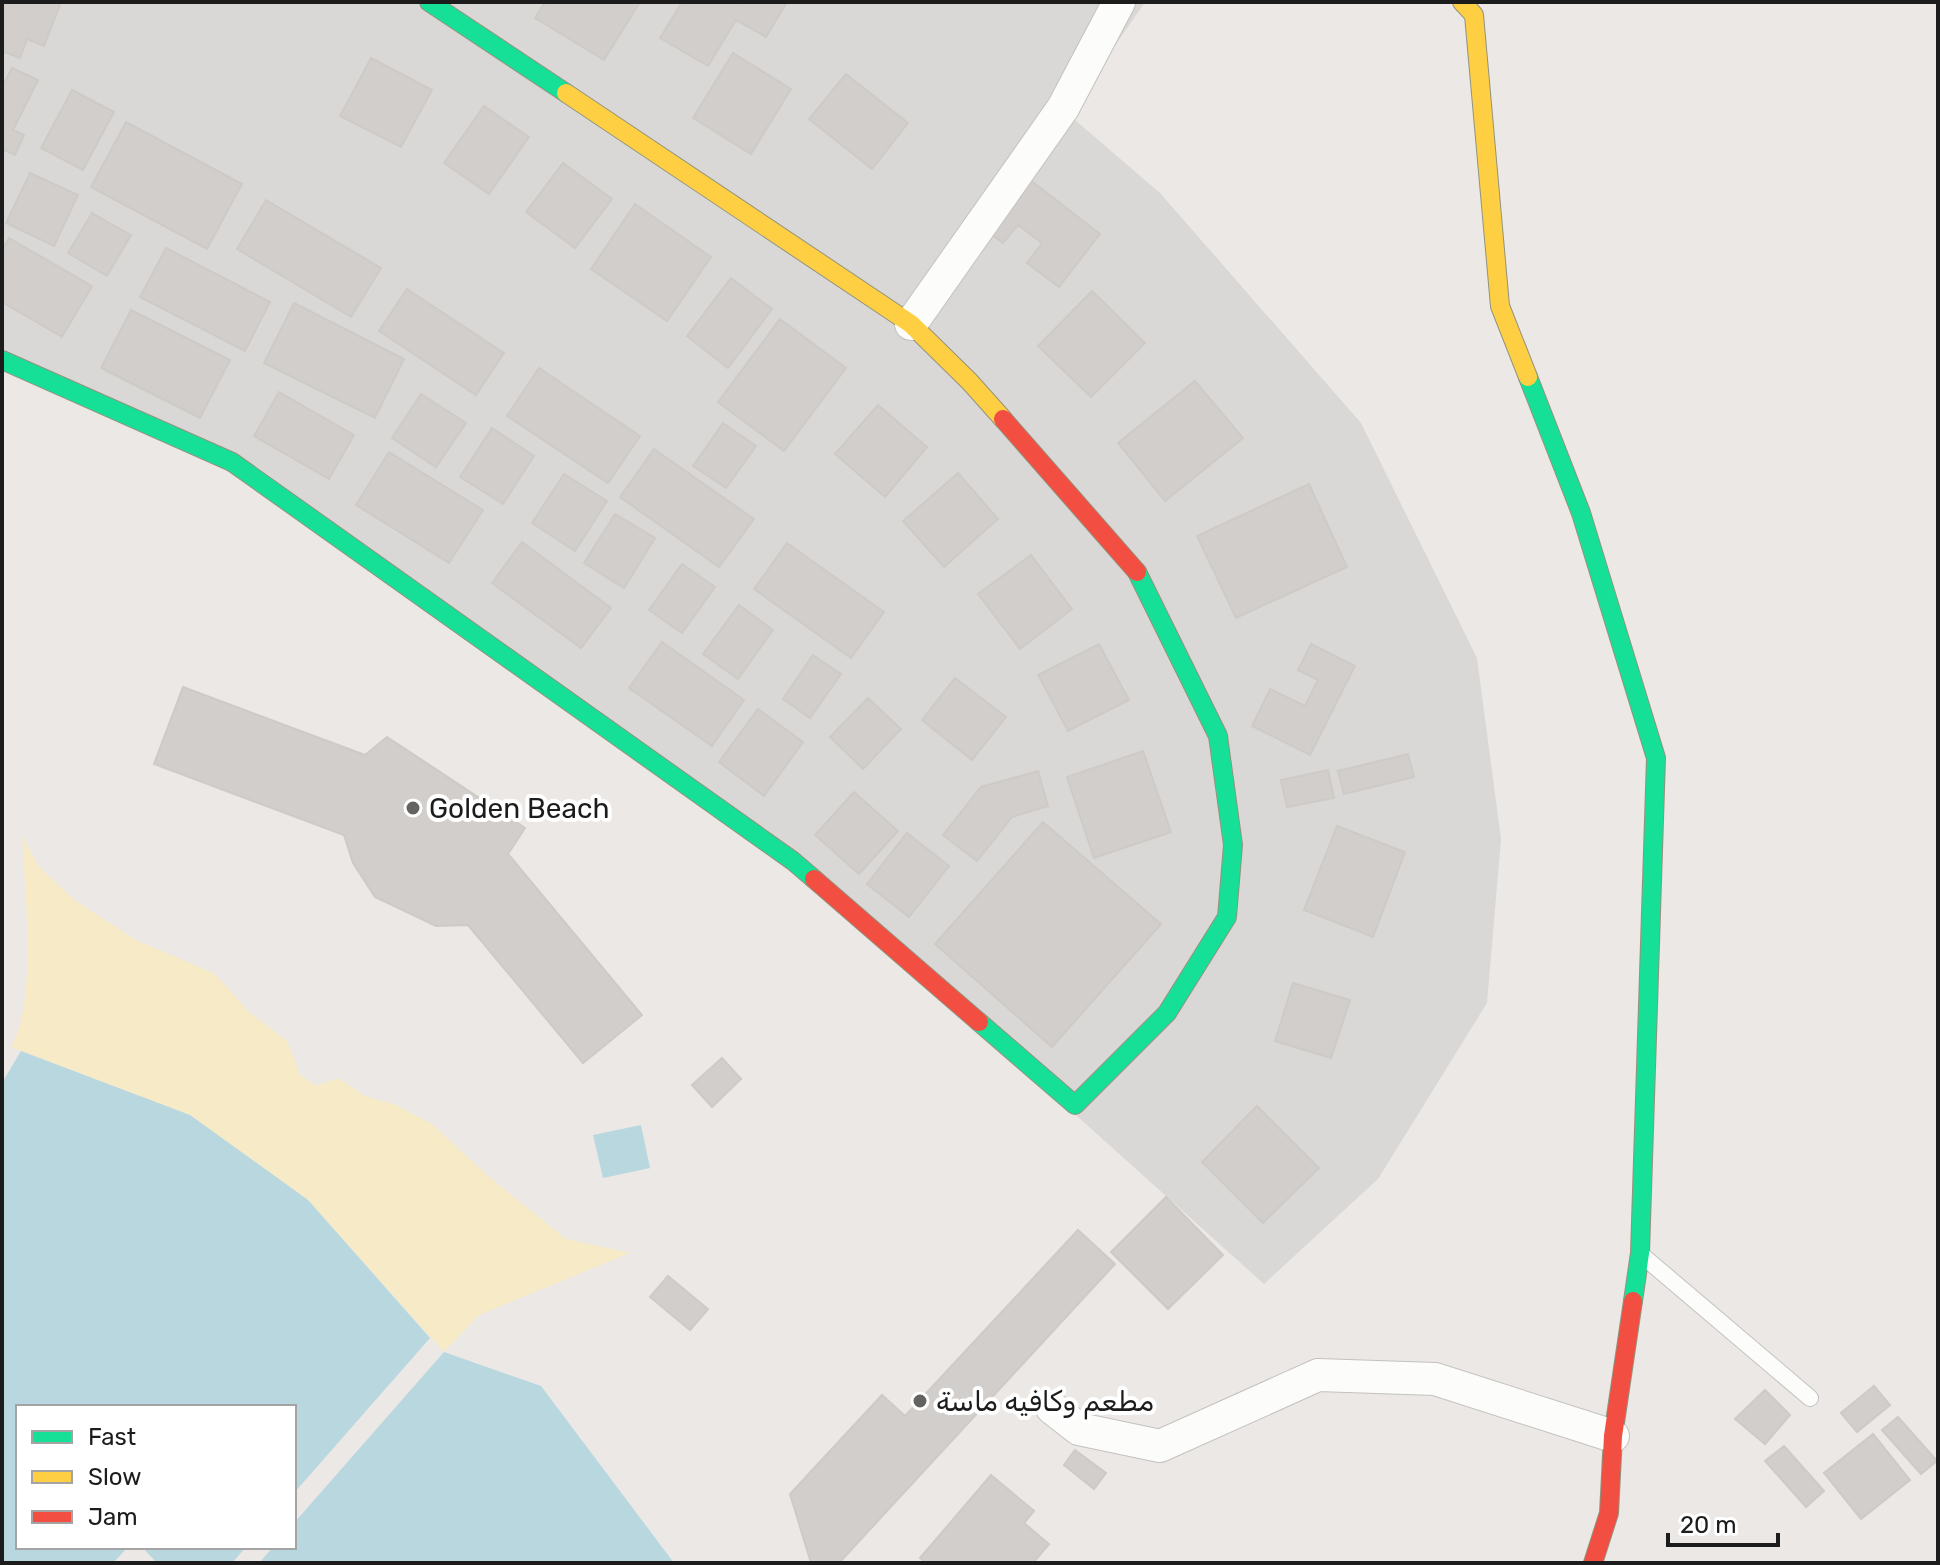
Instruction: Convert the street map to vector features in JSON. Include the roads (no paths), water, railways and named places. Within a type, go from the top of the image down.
[{"type":"street","points":[[2,360],[232,462],[793,861],[1075,1105],[1167,1013],[1227,917],[1233,845],[1218,736],[1137,572],[970,382],[911,324],[429,2]]},
{"type":"street","points":[[911,324],[1063,108],[1119,2]]},
{"type":"street","points":[[1462,2],[1474,15],[1500,306],[1581,513],[1656,758],[1640,1253],[1613,1436],[1609,1513],[1593,1563]]},
{"type":"street","points":[[1052,1408],[1079,1429],[1160,1446],[1318,1375],[1435,1379],[1613,1436]]},
{"type":"lane","points":[[1640,1253],[1810,1398]]},
{"type":"water","points":[[21,1051],[190,1115],[308,1200],[430,1338],[296,1491],[296,1405],[16,1405],[16,1549],[126,1549],[113,1563],[2,1563],[2,1083]]},
{"type":"water","points":[[641,1125],[650,1168],[603,1178],[593,1135]]},
{"type":"water","points":[[444,1352],[541,1386],[674,1563],[259,1563],[271,1549],[296,1549],[296,1521]]},
{"type":"water","points":[[144,1549],[244,1549],[232,1563],[157,1563]]},
{"type":"place","name":"Golden Beach","points":[[413,808]]},
{"type":"place","name":"مطعم وكافيه ماسة","points":[[920,1401]]}]
